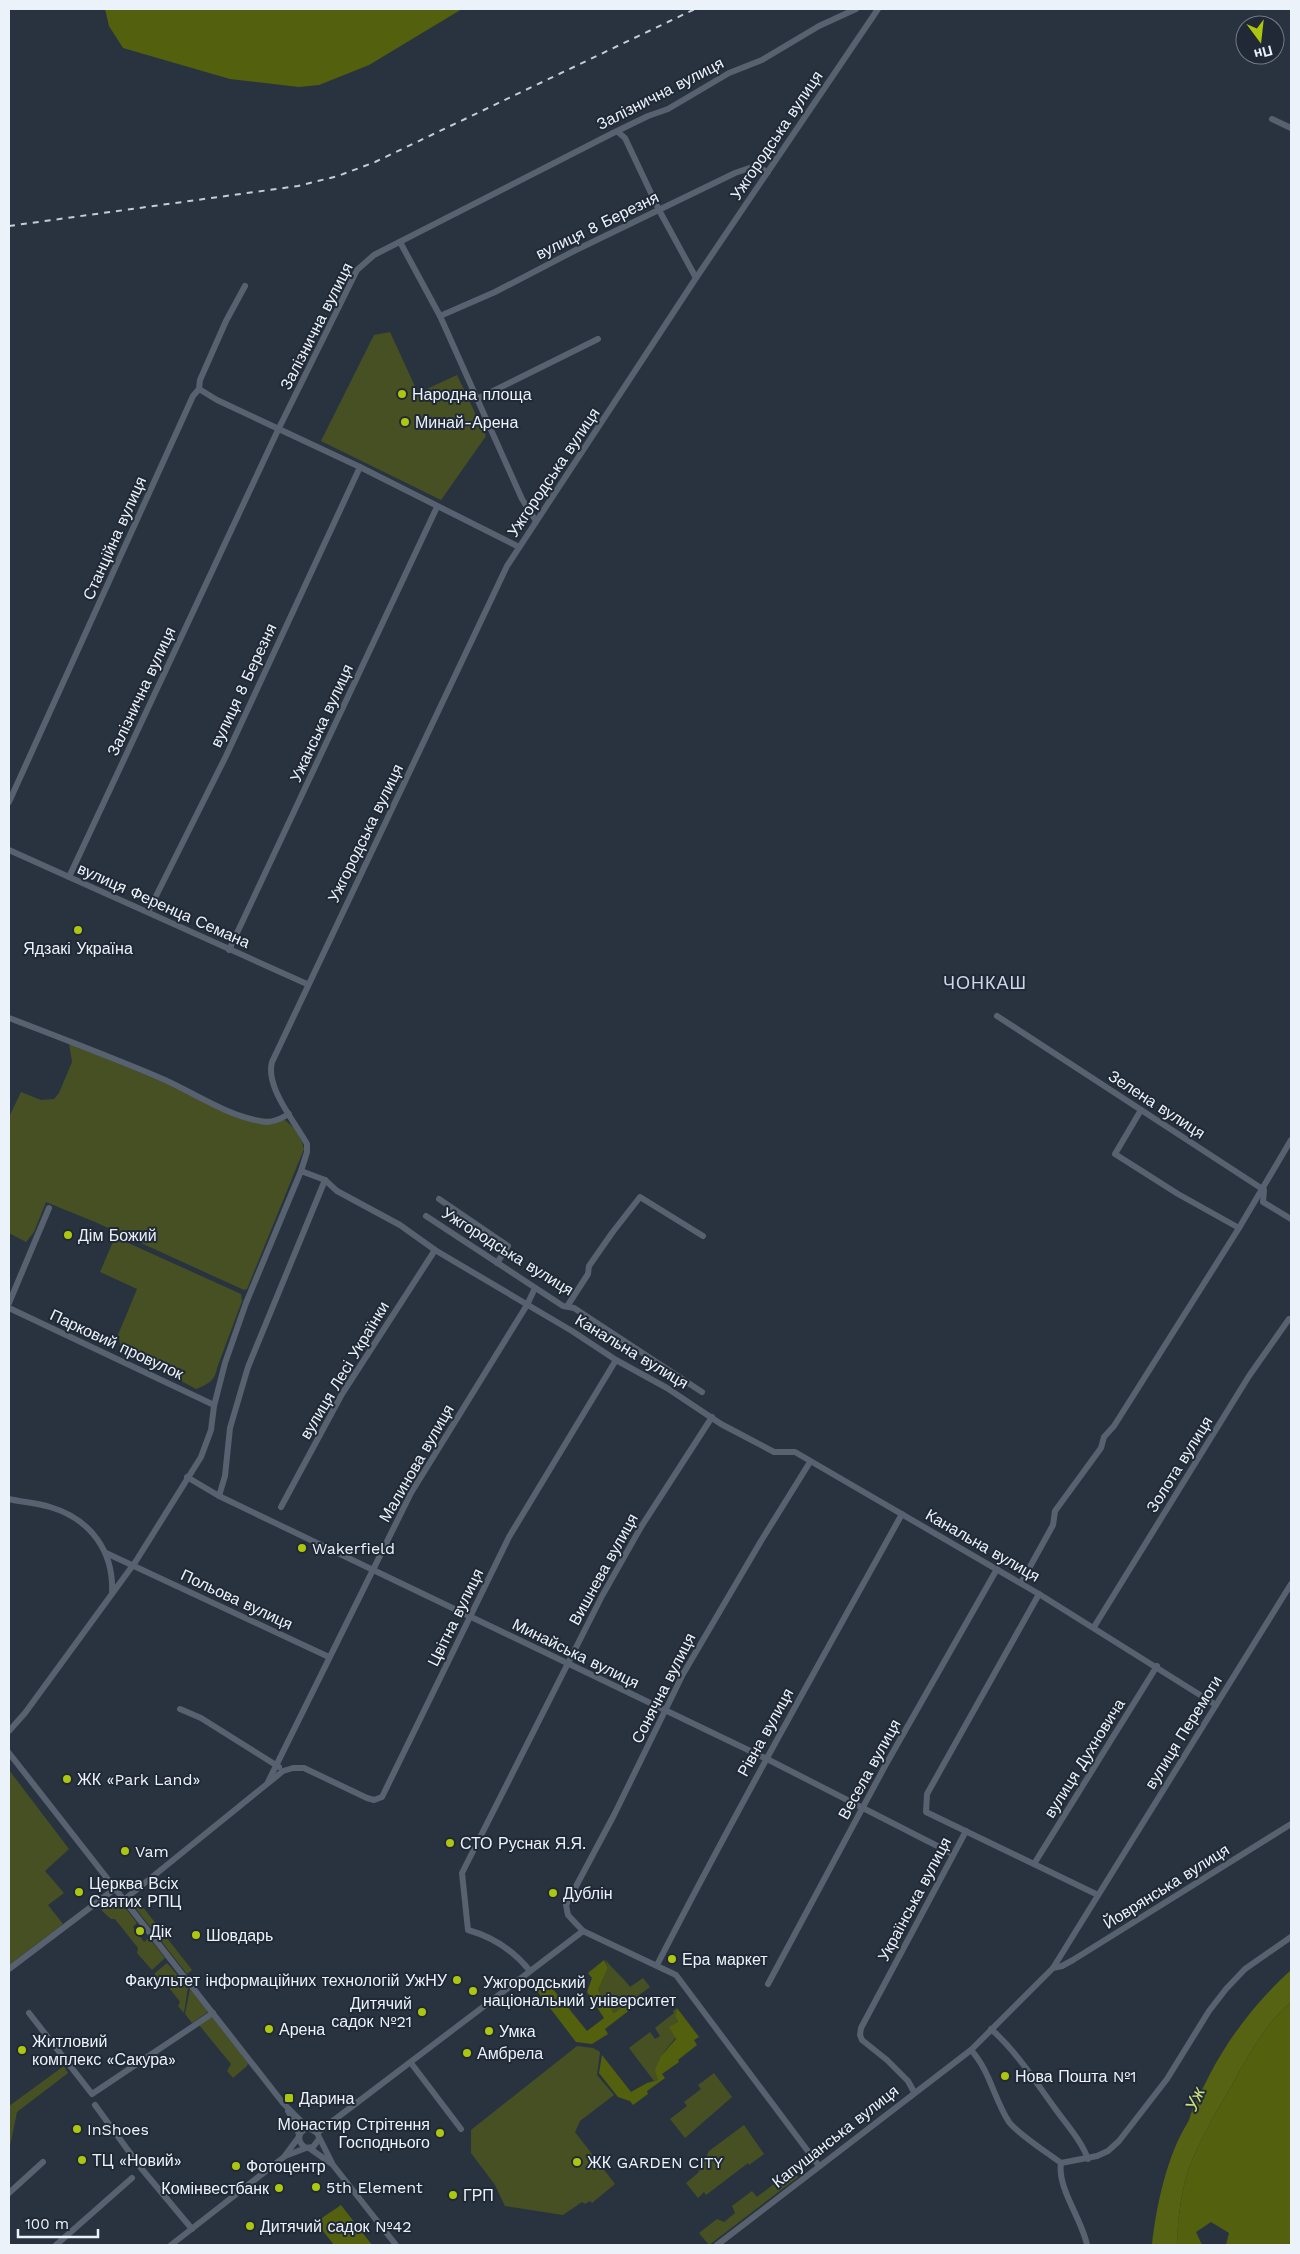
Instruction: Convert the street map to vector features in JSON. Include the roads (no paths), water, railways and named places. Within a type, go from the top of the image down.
[{"type":"street","name":"Залізнична вулиця","points":[[70,877],[279,428],[357,270],[374,255],[648,116],[668,109],[729,74],[762,60],[819,26],[856,9]]},
{"type":"street","name":"Ужгородська вулиця","points":[[9,1731],[25,1713],[133,1566],[197,1465],[205,1448],[211,1430],[214,1404],[225,1363],[246,1303],[301,1171],[307,1152],[307,1144],[278,1094],[270,1069],[307,984],[478,626],[519,547],[614,407],[696,278],[878,9]]},
{"type":"street","points":[[1272,119],[1291,128]]},
{"type":"street","points":[[618,132],[625,138],[659,210],[696,278]]},
{"type":"street","name":"вулиця 8 Березня","points":[[440,316],[486,296],[746,169],[755,166],[768,172]]},
{"type":"street","points":[[400,242],[440,316],[522,499],[536,521]]},
{"type":"street","name":"Станційна вулиця","points":[[9,802],[193,396],[199,389],[200,380],[219,338],[245,286]]},
{"type":"street","points":[[477,399],[598,339]]},
{"type":"street","points":[[199,389],[217,400],[360,466],[437,507],[519,547]]},
{"type":"street","name":"вулиця 8 Березня","points":[[148,912],[226,756],[360,466]]},
{"type":"street","name":"Ужанська вулиця","points":[[229,950],[437,507]]},
{"type":"street","name":"вулиця Ференца Семана","points":[[9,850],[307,984]]},
{"type":"street","name":"Зелена вулиця","points":[[997,1016],[1264,1190],[1263,1202],[1291,1219]]},
{"type":"street","points":[[9,1018],[93,1049],[117,1062],[168,1081],[235,1114],[262,1122],[271,1122],[289,1114]]},
{"type":"street","points":[[1141,1110],[1115,1154],[1178,1194],[1239,1228]]},
{"type":"street","points":[[1021,1583],[1053,1525],[1055,1511],[1101,1448],[1104,1437],[1114,1426],[1239,1228],[1291,1140]]},
{"type":"street","name":"Канальна вулиця","points":[[301,1171],[324,1180],[337,1191],[400,1225],[434,1250],[572,1331],[616,1360],[667,1388],[712,1418],[774,1452],[795,1452],[1021,1583],[1216,1704]]},
{"type":"street","points":[[219,1496],[226,1476],[230,1428],[246,1374],[324,1180]]},
{"type":"street","points":[[568,1305],[588,1274],[589,1266],[640,1197],[703,1236]]},
{"type":"street","points":[[439,1199],[508,1246],[497,1263]]},
{"type":"street","points":[[9,1303],[49,1208]]},
{"type":"street","name":"Ужгородська вулиця","points":[[426,1216],[563,1306],[568,1305],[702,1392]]},
{"type":"street","name":"вулиця Лесі Українки","points":[[282,1507],[342,1394],[434,1250]]},
{"type":"street","name":"Малинова вулиця","points":[[266,1785],[411,1493],[527,1305],[535,1288]]},
{"type":"street","name":"Парковий провулок","points":[[9,1308],[214,1404]]},
{"type":"street","name":"Золота вулиця","points":[[1094,1628],[1250,1376],[1278,1334],[1289,1319],[1291,1320]]},
{"type":"street","name":"Цвітна вулиця","points":[[283,1772],[293,1768],[304,1768],[368,1798],[374,1800],[382,1797],[509,1537],[616,1360]]},
{"type":"street","name":"Вишнева вулиця","points":[[530,1972],[518,1958],[498,1942],[468,1930],[462,1873],[602,1596],[641,1527],[712,1418]]},
{"type":"street","name":"Сонячна вулиця","points":[[583,1931],[568,1915],[566,1905],[666,1711],[683,1674],[761,1540],[810,1462]]},
{"type":"street","name":"Минайська вулиця","points":[[187,1478],[219,1496],[767,1759],[953,1854]]},
{"type":"street","points":[[9,1499],[50,1507],[72,1516],[88,1529],[106,1552],[112,1570],[112,1593]]},
{"type":"street","name":"Рівна вулиця","points":[[657,1965],[735,1814],[902,1514]]},
{"type":"street","name":"Польова вулиця","points":[[106,1552],[328,1657]]},
{"type":"street","name":"Весела вулиця","points":[[768,1984],[997,1569]]},
{"type":"street","name":"вулиця Перемоги","points":[[971,2050],[1053,1968],[1291,1584]]},
{"type":"street","name":"Українська вулиця","points":[[914,2092],[908,2081],[887,2060],[862,2040],[860,2035],[861,2028],[966,1831],[926,1812],[927,1794],[1039,1594]]},
{"type":"street","name":"вулиця Духновича","points":[[1034,1864],[1157,1666]]},
{"type":"street","points":[[125,1899],[283,1772],[277,1764],[200,1718],[180,1709]]},
{"type":"street","points":[[9,1753],[285,2105],[318,2136],[333,2165],[396,2245]]},
{"type":"street","name":"Йоврянська вулиця","points":[[1053,1968],[1073,1960],[1291,1824]]},
{"type":"street","points":[[966,1831],[1098,1895]]},
{"type":"street","points":[[9,1969],[116,1888]]},
{"type":"street","points":[[284,2157],[316,2145],[318,2136],[583,1931],[676,1975],[819,2166]]},
{"type":"street","points":[[971,2050],[979,2059],[989,2077],[1003,2112],[1010,2124],[1018,2132],[1061,2163],[1088,2159],[1108,2151],[1118,2140],[1167,2079],[1209,2011],[1226,1989],[1245,1969],[1291,1937]]},
{"type":"street","points":[[29,2013],[92,2094],[212,2013]]},
{"type":"street","points":[[991,2029],[1009,2047],[1043,2092],[1080,2142],[1088,2159]]},
{"type":"street","name":"Капушанська вулиця","points":[[717,2245],[971,2050]]},
{"type":"street","points":[[411,2063],[461,2129]]},
{"type":"street","points":[[285,2105],[292,2118],[300,2143],[333,2165]]},
{"type":"street","points":[[94,2106],[140,2168],[192,2229]]},
{"type":"street","points":[[171,2245],[284,2157],[305,2129],[311,2128]]},
{"type":"street","points":[[9,2193],[43,2162]]},
{"type":"street","points":[[1061,2163],[1062,2181],[1082,2227],[1087,2245]]},
{"type":"street","points":[[56,2245],[132,2178]]},
{"type":"railway","points":[[9,226],[298,186],[338,176],[375,162],[695,9]]},
{"type":"place","name":"Народна площа","points":[[402,394]]},
{"type":"place","name":"Минай-Арена","points":[[405,422]]},
{"type":"place","name":"Ядзакі Україна","points":[[78,930]]},
{"type":"place","name":"Дім Божий","points":[[68,1235]]},
{"type":"place","name":"Wakerfield","points":[[302,1548]]},
{"type":"place","name":"ЖК «Park Land»","points":[[67,1779]]},
{"type":"place","name":"СТО Руснак Я.Я.","points":[[450,1843]]},
{"type":"place","name":"Vam","points":[[125,1851]]},
{"type":"place","name":"Церква Всіх Святих РПЦ","points":[[79,1892]]},
{"type":"place","name":"Дублін","points":[[553,1893]]},
{"type":"place","name":"Дік","points":[[140,1931]]},
{"type":"place","name":"Шовдарь","points":[[196,1935]]},
{"type":"place","name":"Ера маркет","points":[[672,1959]]},
{"type":"place","name":"Факультет інформаційних технологій УжНУ","points":[[457,1980]]},
{"type":"place","name":"Ужгородський національний університет","points":[[473,1991]]},
{"type":"place","name":"Дитячий садок №21","points":[[422,2012]]},
{"type":"place","name":"Арена","points":[[269,2029]]},
{"type":"place","name":"Умка","points":[[489,2031]]},
{"type":"place","name":"Житловий комплекс «Сакура»","points":[[22,2050]]},
{"type":"place","name":"Амбрела","points":[[467,2053]]},
{"type":"place","name":"Нова Пошта №1","points":[[1005,2076]]},
{"type":"place","name":"Дарина","points":[[289,2098]]},
{"type":"place","name":"InShoes","points":[[77,2129]]},
{"type":"place","name":"Монастир Стрітення Господнього","points":[[440,2133]]},
{"type":"place","name":"ТЦ «Новий»","points":[[82,2160]]},
{"type":"place","name":"ЖК GARDEN CITY","points":[[577,2162]]},
{"type":"place","name":"Фотоцентр","points":[[236,2166]]},
{"type":"place","name":"5th Element","points":[[316,2187]]},
{"type":"place","name":"Комінвестбанк","points":[[279,2188]]},
{"type":"place","name":"ГРП","points":[[453,2195]]},
{"type":"place","name":"Дитячий садок №42","points":[[250,2226]]},
{"type":"district","name":"ЧОНКАШ","points":[[985,983]]},
{"type":"water label","name":"Уж","points":[[1195,2099]]}]
